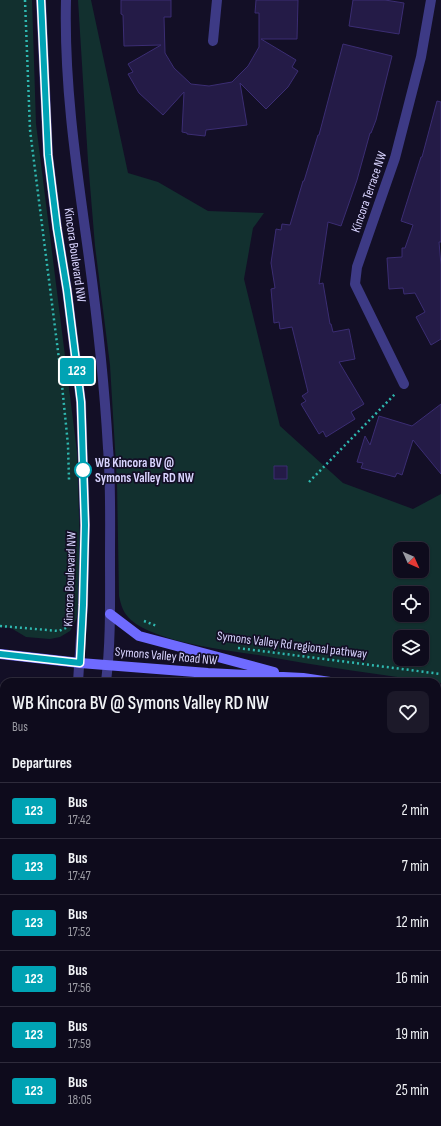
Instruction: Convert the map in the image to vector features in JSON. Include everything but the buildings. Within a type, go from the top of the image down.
[{"type":"main road","points":[[110,614],[139,636],[260,669],[303,678]]},
{"type":"main road","name":"Symons Valley Road NW","points":[[0,654],[80,663],[208,674],[303,678]]},
{"type":"street","name":"Kincora Boulevard NW","points":[[41,0],[48,155],[81,402],[85,525],[83,605],[78,678]]},
{"type":"street","name":"Kincora Boulevard NW","points":[[66,0],[67,59],[78,189],[98,334],[108,450],[110,638],[106,678]]},
{"type":"street","points":[[213,41],[217,0]]},
{"type":"street","name":"Kincora Terrace NW","points":[[404,384],[355,284],[357,267],[395,158],[421,57],[431,0]]},
{"type":"path","points":[[25,0],[30,130],[61,375],[68,445],[69,483]]},
{"type":"path","points":[[309,482],[404,384]]},
{"type":"path","points":[[144,621],[159,627]]},
{"type":"path","points":[[0,626],[59,631],[68,627],[69,622]]},
{"type":"path","name":"Symons Valley Rd regional pathway","points":[[233,647],[441,674]]},
{"type":"green space","points":[[0,0],[32,0],[36,124],[77,452],[81,582],[78,616],[70,631],[60,637],[50,639],[26,637],[11,628],[0,627]]},
{"type":"green space","points":[[78,0],[91,0],[128,173],[158,182],[208,211],[264,213],[253,228],[244,279],[280,426],[343,483],[413,509],[441,494],[441,678],[403,678],[210,648],[157,634],[142,628],[131,620],[124,612],[119,596],[117,482],[110,365],[95,246]]},
{"type":"bus line","name":"123","points":[[0,654],[80,663],[85,525],[81,402],[48,155],[41,0]]},
{"type":"place","name":"WB Kincora BV @ Symons Valley RD NW","points":[[83,470]]}]
